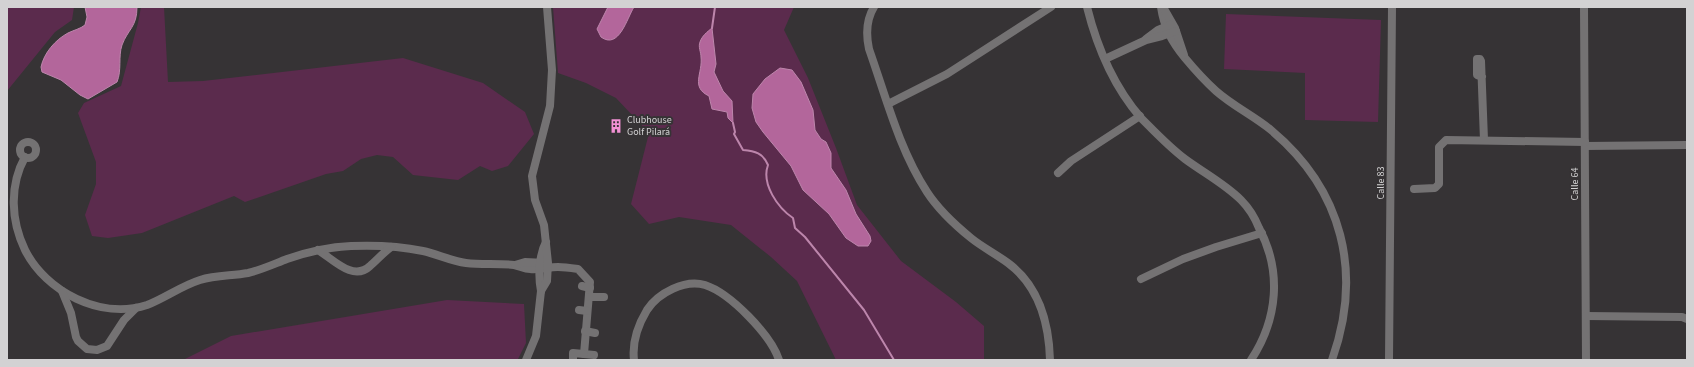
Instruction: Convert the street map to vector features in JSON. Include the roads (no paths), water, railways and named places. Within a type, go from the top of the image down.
[{"type":"street","points":[[526,360],[536,336],[541,291],[547,281],[544,225],[535,200],[532,176],[550,106],[552,70],[548,7]]},
{"type":"street","points":[[874,7],[867,23],[866,37],[888,104],[905,149],[928,194],[948,218],[971,238],[1010,264],[1026,281],[1044,314],[1048,329],[1050,360]]},
{"type":"street","points":[[888,104],[947,74],[1051,7]]},
{"type":"street","points":[[1087,7],[1096,39],[1105,59],[1117,83],[1140,116],[1163,140],[1184,158],[1226,186],[1243,201],[1254,216],[1262,233],[1271,254],[1275,288],[1269,322],[1263,340],[1251,360]]},
{"type":"street","points":[[1162,7],[1170,29],[1184,56],[1202,78],[1217,92],[1270,130],[1287,145],[1305,163],[1324,192],[1335,216],[1340,235],[1347,278],[1345,312],[1332,360]]},
{"type":"street","name":"Calle 83","points":[[1389,360],[1392,7]]},
{"type":"street","name":"Calle 64","points":[[1584,7],[1586,360]]},
{"type":"street","points":[[1105,59],[1170,29]]},
{"type":"street","points":[[1482,77],[1484,140]]},
{"type":"street","points":[[1058,173],[1071,161],[1140,116]]},
{"type":"street","points":[[1414,189],[1437,187],[1439,147],[1443,141],[1449,139],[1585,144],[1687,145]]},
{"type":"street","points":[[25,157],[19,171],[13,208],[17,228],[23,245],[38,270],[62,291],[82,301],[124,310],[136,308],[159,300],[188,284],[200,280],[211,277],[248,273],[318,250],[349,246],[390,247],[423,251],[465,263],[515,265],[525,262],[546,266],[578,269],[590,282],[586,287],[589,297],[583,310],[585,331],[581,341],[584,354]]},
{"type":"street","points":[[1141,279],[1183,259],[1262,233]]},
{"type":"street","points":[[318,250],[348,270],[358,272],[364,271],[390,247]]},
{"type":"street","points":[[634,360],[633,350],[636,337],[648,309],[657,299],[670,290],[689,283],[704,285],[717,290],[735,302],[768,340],[779,360]]},
{"type":"street","points":[[62,291],[71,313],[76,337],[78,341],[87,349],[103,349],[107,346],[124,320],[136,308]]},
{"type":"street","points":[[589,297],[604,297]]},
{"type":"street","points":[[1586,316],[1682,317],[1687,319]]},
{"type":"street","points":[[585,331],[595,333]]},
{"type":"street","points":[[573,360],[573,353],[594,355]]},
{"type":"waterway","points":[[712,28],[715,7]]},
{"type":"waterway","points":[[733,123],[734,134],[743,150],[758,153],[766,161],[768,165],[766,172],[767,180],[772,195],[787,214],[793,218],[795,228],[805,237],[864,310],[894,360]]},
{"type":"place","name":"Clubhouse Golf Pilará","points":[[616,126]]}]
